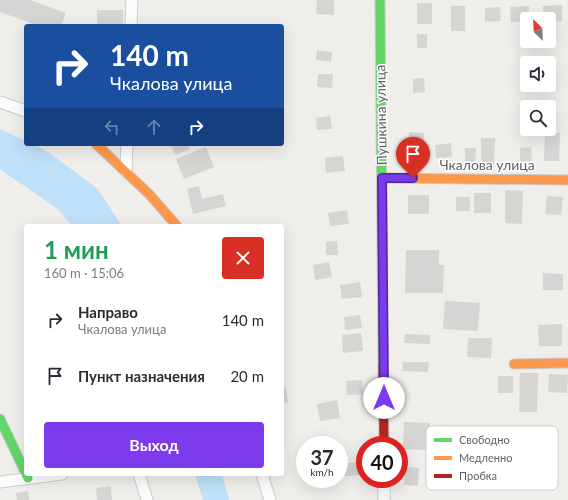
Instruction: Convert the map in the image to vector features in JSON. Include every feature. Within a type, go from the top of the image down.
[{"type":"street","points":[[131,24],[132,0]]},
{"type":"street","name":"Пушкина улица","points":[[380,0],[384,436]]},
{"type":"street","points":[[0,102],[24,110]]},
{"type":"street","points":[[98,146],[149,194],[175,224]]},
{"type":"street","points":[[126,172],[127,146]]},
{"type":"street","name":"Чкалова улица","points":[[382,178],[568,180]]},
{"type":"street","points":[[514,364],[568,363]]},
{"type":"street","points":[[0,419],[24,470]]},
{"type":"street","points":[[0,482],[45,476]]},
{"type":"street","points":[[140,476],[147,500]]},
{"type":"street","points":[[263,476],[270,500]]},
{"type":"street","points":[[384,488],[384,500]]},
{"type":"water","points":[[0,129],[24,140],[24,146],[36,146],[45,150],[97,188],[121,224],[70,224],[59,210],[0,169]]},
{"type":"water","points":[[196,476],[223,476],[229,500],[203,500]]},
{"type":"building","points":[[0,0],[30,0],[66,13],[62,24],[33,24],[0,12]]},
{"type":"building","points":[[317,0],[334,0],[334,15],[316,14]]},
{"type":"building","points":[[417,3],[432,3],[432,24],[417,24]]},
{"type":"building","points":[[562,5],[562,21],[556,21],[556,12],[543,12],[543,6]]},
{"type":"building","points":[[451,6],[465,6],[465,31],[451,31]]},
{"type":"building","points":[[529,6],[529,12],[520,12],[520,21],[511,22],[510,7]]},
{"type":"building","points":[[500,7],[501,21],[485,22],[485,8]]},
{"type":"building","points":[[97,10],[123,10],[123,24],[97,24]]},
{"type":"building","points":[[417,34],[427,34],[427,48],[417,48]]},
{"type":"building","points":[[317,50],[332,52],[331,62],[316,60]]},
{"type":"building","points":[[318,74],[333,74],[332,88],[317,87]]},
{"type":"building","points":[[424,78],[425,92],[413,93],[413,79]]},
{"type":"building","points":[[330,116],[332,129],[317,130],[316,118]]},
{"type":"building","points":[[409,132],[424,133],[423,148],[409,147]]},
{"type":"building","points":[[556,133],[560,133],[559,161],[544,161],[545,136],[556,136]]},
{"type":"building","points":[[481,138],[495,138],[494,164],[481,164]]},
{"type":"building","points":[[451,143],[452,157],[436,158],[435,145]]},
{"type":"building","points":[[172,146],[189,146],[190,149],[175,155]]},
{"type":"building","points":[[206,147],[214,167],[184,179],[176,159]]},
{"type":"building","points":[[531,147],[532,161],[520,162],[520,148]]},
{"type":"building","points":[[465,148],[476,148],[475,164],[465,164]]},
{"type":"building","points":[[343,156],[345,171],[326,173],[325,158]]},
{"type":"building","points":[[199,186],[202,199],[223,194],[226,206],[193,214],[187,189]]},
{"type":"building","points":[[505,190],[523,191],[522,224],[505,223]]},
{"type":"building","points":[[474,193],[491,193],[491,213],[474,213]]},
{"type":"building","points":[[408,195],[429,195],[429,214],[408,214]]},
{"type":"building","points":[[547,196],[563,197],[561,215],[545,214]]},
{"type":"building","points":[[456,197],[470,197],[470,211],[456,211]]},
{"type":"building","points":[[347,210],[349,224],[330,226],[328,213]]},
{"type":"building","points":[[337,241],[338,255],[326,255],[326,242]]},
{"type":"building","points":[[406,250],[439,250],[439,265],[444,265],[443,293],[405,293]]},
{"type":"building","points":[[329,262],[332,277],[315,280],[313,265]]},
{"type":"building","points":[[543,273],[563,274],[563,290],[543,290]]},
{"type":"building","points":[[360,282],[362,297],[342,299],[340,285]]},
{"type":"building","points":[[445,301],[480,303],[478,331],[443,329]]},
{"type":"building","points":[[360,315],[362,328],[345,330],[344,317]]},
{"type":"building","points":[[562,324],[562,346],[539,346],[538,325]]},
{"type":"building","points":[[361,333],[363,351],[343,353],[342,335]]},
{"type":"building","points":[[405,334],[430,335],[430,344],[404,343]]},
{"type":"building","points":[[468,338],[492,338],[491,358],[467,357]]},
{"type":"building","points":[[403,362],[429,362],[428,372],[402,371]]},
{"type":"building","points":[[520,373],[538,373],[537,412],[519,412]]},
{"type":"building","points":[[549,374],[568,375],[567,393],[548,392]]},
{"type":"building","points":[[498,376],[513,376],[513,393],[498,393]]},
{"type":"building","points":[[362,380],[363,394],[347,395],[346,381]]},
{"type":"building","points":[[284,387],[286,387],[288,402],[284,403]]},
{"type":"building","points":[[337,400],[340,418],[320,421],[317,404]]},
{"type":"building","points":[[404,422],[430,423],[430,426],[426,426],[426,450],[408,449],[408,436],[403,436]]},
{"type":"building","points":[[356,462],[356,475],[348,476],[348,463]]},
{"type":"building","points":[[408,467],[419,468],[418,486],[408,485]]},
{"type":"building","points":[[111,486],[112,500],[97,500],[96,488]]},
{"type":"building","points":[[28,491],[29,500],[17,500],[16,493]]},
{"type":"traffic: fast","points":[[380,0],[383,366]]},
{"type":"traffic: fast","points":[[0,419],[24,470]]},
{"type":"traffic: slow","points":[[98,146],[149,194],[175,224]]},
{"type":"traffic: slow","points":[[382,178],[568,180]]},
{"type":"traffic: slow","points":[[514,364],[568,363]]},
{"type":"traffic: jam","points":[[383,366],[384,436]]},
{"type":"route","points":[[384,398],[382,178],[413,178]]}]
